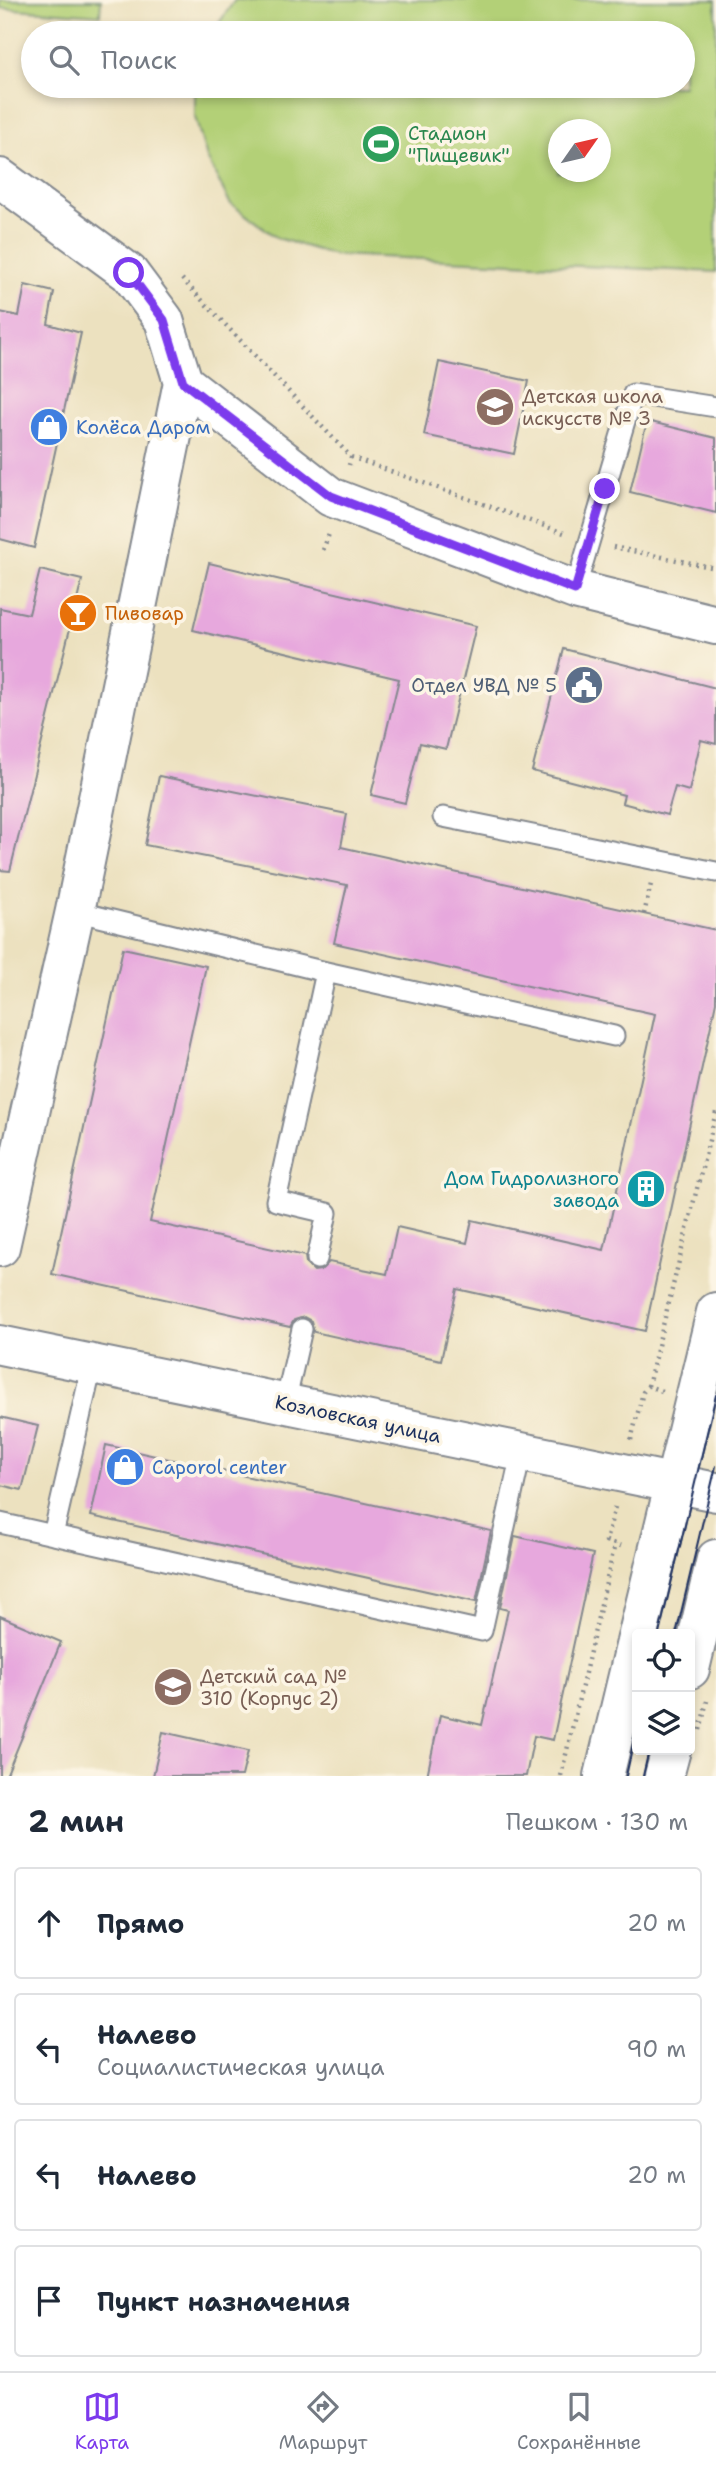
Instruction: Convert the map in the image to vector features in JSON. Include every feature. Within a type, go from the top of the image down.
[{"type":"street","points":[[0,178],[129,273],[164,320],[183,382],[75,911],[0,1247]]},
{"type":"street","points":[[183,382],[331,496],[575,590],[716,625]]},
{"type":"street","points":[[640,1629],[716,1312]]},
{"type":"street","name":"Козловская улица","points":[[0,1345],[716,1492]]},
{"type":"street","points":[[698,1684],[716,1559]]},
{"type":"street","points":[[604,1776],[632,1661]]},
{"type":"street","points":[[664,1776],[677,1755]]},
{"type":"lane","points":[[575,590],[633,394],[716,407]]},
{"type":"lane","points":[[443,817],[716,872]]},
{"type":"lane","points":[[75,911],[326,972],[614,1036]]},
{"type":"lane","points":[[317,1259],[327,1213],[276,1201],[326,972]]},
{"type":"lane","points":[[285,1404],[302,1329]]},
{"type":"lane","points":[[53,1535],[92,1366]]},
{"type":"lane","points":[[0,1523],[482,1631],[521,1454]]},
{"type":"path","points":[[351,457],[590,542],[716,568]]},
{"type":"path","points":[[648,1386],[716,1112]]},
{"type":"path","points":[[561,1776],[615,1544]]},
{"type":"green space","points":[[0,0],[101,0],[100,15],[0,8]]},
{"type":"green space","name":"Стадион \"Пищевик\"","points":[[235,0],[716,0],[716,272],[334,255],[277,238],[230,203],[207,158],[195,117],[195,98],[695,98],[695,21],[220,21]]},
{"type":"building","points":[[25,285],[54,292],[48,324],[81,333],[34,548],[0,539],[0,312],[19,316]]},
{"type":"building","points":[[439,362],[529,381],[514,454],[424,435]]},
{"type":"building","points":[[647,421],[716,438],[716,513],[630,492]]},
{"type":"building","points":[[209,563],[476,626],[446,749],[420,743],[405,803],[371,795],[399,679],[193,630]]},
{"type":"building","points":[[40,570],[82,580],[10,871],[0,870],[0,608],[29,614]]},
{"type":"building","points":[[564,649],[716,688],[716,744],[701,740],[689,791],[675,787],[667,815],[622,803],[624,795],[532,771]]},
{"type":"building","points":[[159,776],[347,814],[341,847],[716,930],[716,1002],[645,1331],[457,1289],[441,1360],[314,1332],[311,1321],[304,1317],[294,1320],[290,1327],[52,1274],[123,948],[206,966],[150,1222],[305,1256],[306,1263],[314,1271],[321,1270],[329,1262],[387,1274],[397,1227],[467,1243],[472,1220],[604,1250],[655,1014],[334,943],[347,885],[145,845]]},
{"type":"building","points":[[0,1417],[38,1426],[22,1490],[0,1485]]},
{"type":"building","points":[[106,1445],[491,1531],[476,1602],[91,1516]]},
{"type":"building","points":[[515,1536],[593,1554],[553,1740],[534,1736],[526,1776],[427,1776],[440,1715],[482,1725],[508,1610],[500,1608]]},
{"type":"building","points":[[0,1616],[61,1642],[6,1776],[0,1776]]},
{"type":"building","points":[[163,1732],[248,1751],[242,1776],[153,1776]]},
{"type":"tram line","points":[[660,1629],[716,1395]]},
{"type":"tram line","points":[[677,1629],[716,1466]]},
{"type":"tram line","points":[[626,1776],[632,1749]]},
{"type":"tram line","points":[[643,1776],[648,1755]]},
{"type":"place","name":"Стадион \"Пищевик\"","points":[[381,144]]},
{"type":"place","name":"Детская школа искусств № 3","points":[[495,407]]},
{"type":"place","name":"Колёса Даром","points":[[49,427]]},
{"type":"place","name":"Пивовар","points":[[78,613]]},
{"type":"place","name":"Отдел УВД № 5","points":[[584,685]]},
{"type":"place","name":"Дом Гидролизного завода","points":[[646,1189]]},
{"type":"place","name":"Caporol center","points":[[125,1467]]},
{"type":"place","name":"Детский сад № 310 (Корпус 2)","points":[[173,1687]]},
{"type":"route","points":[[129,273],[164,320],[183,382],[331,496],[575,590],[605,489]]}]
